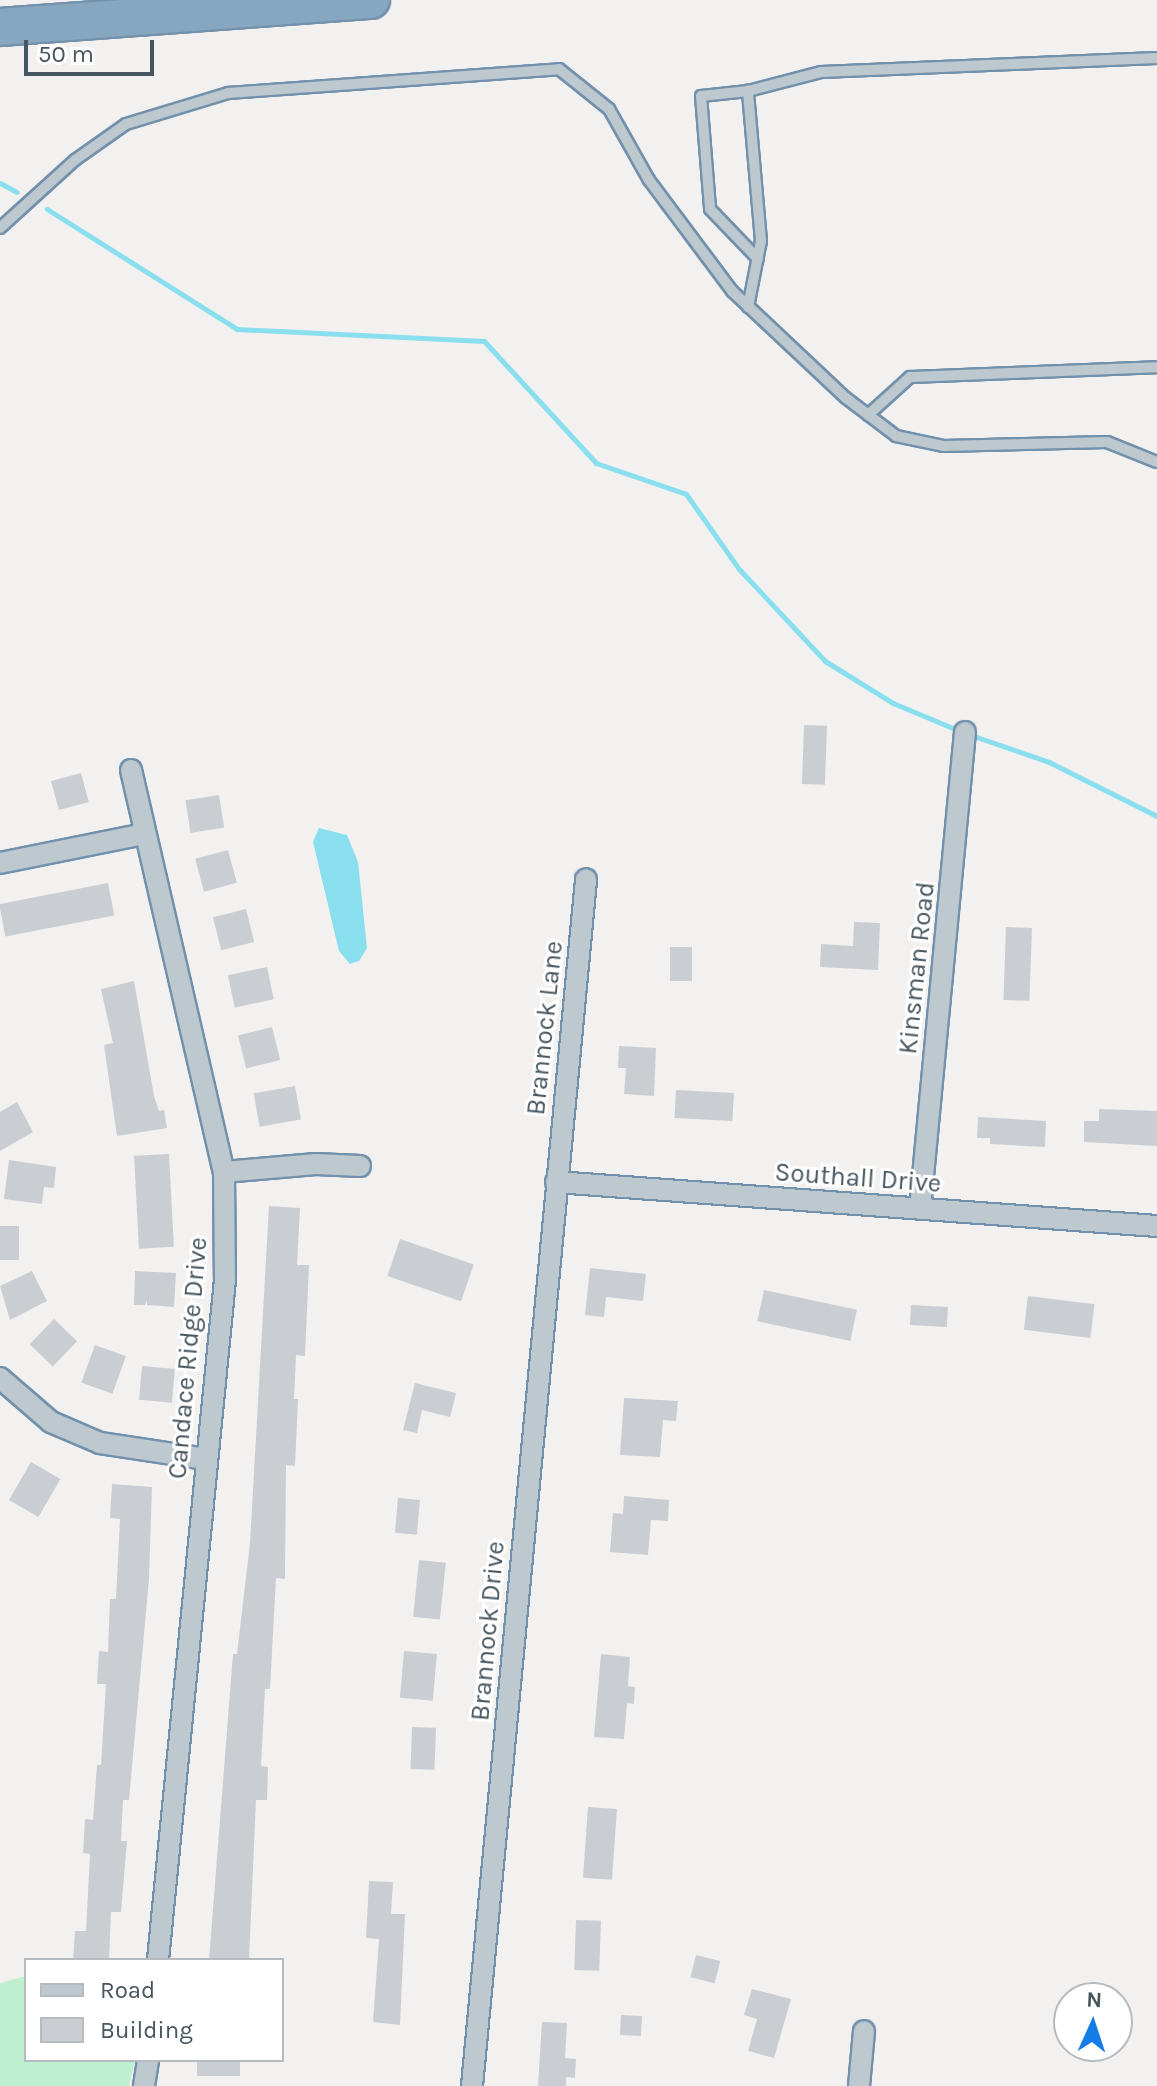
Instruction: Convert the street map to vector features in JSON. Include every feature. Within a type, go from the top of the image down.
[{"type":"highway","points":[[0,27],[371,0]]},
{"type":"street","name":"Kinsman Road","points":[[920,1208],[965,732]]},
{"type":"street","name":"Candace Ridge Drive","points":[[131,770],[224,1172],[225,1280],[158,1958]]},
{"type":"street","points":[[0,863],[144,834]]},
{"type":"street","name":"Brannock Lane","points":[[556,1182],[586,879]]},
{"type":"street","points":[[224,1172],[360,1166]]},
{"type":"street","name":"Southall Drive","points":[[556,1182],[1157,1226]]},
{"type":"street","name":"Brannock Drive","points":[[472,2086],[556,1182]]},
{"type":"street","points":[[0,1378],[51,1422],[100,1443],[206,1459]]},
{"type":"street","points":[[859,2086],[864,2031]]},
{"type":"street","points":[[144,2086],[148,2062]]},
{"type":"lane","points":[[758,259],[710,209],[701,96],[748,91],[821,72],[1157,58]]},
{"type":"lane","points":[[0,228],[75,160],[126,124],[228,93],[559,69],[609,109],[649,180],[748,307],[868,415],[896,436],[943,446],[1107,442],[1157,462]]},
{"type":"lane","points":[[748,91],[761,241],[748,307]]},
{"type":"lane","points":[[868,415],[910,377],[1157,367]]},
{"type":"green space","points":[[24,1977],[24,2062],[135,2062],[129,2086],[0,2086],[0,1983]]},
{"type":"water","points":[[319,828],[347,835],[358,862],[367,948],[359,961],[350,964],[339,951],[313,842]]},
{"type":"building","points":[[804,725],[827,726],[825,785],[802,784]]},
{"type":"building","points":[[81,773],[89,802],[59,810],[51,781]]},
{"type":"building","points":[[219,795],[224,828],[191,833],[185,800]]},
{"type":"building","points":[[228,850],[237,883],[204,892],[195,859]]},
{"type":"building","points":[[108,883],[114,915],[5,937],[0,904]]},
{"type":"building","points":[[246,909],[254,942],[221,950],[213,917]]},
{"type":"building","points":[[854,922],[880,923],[878,970],[820,967],[821,944],[853,946]]},
{"type":"building","points":[[1006,927],[1032,928],[1029,1001],[1003,1000]]},
{"type":"building","points":[[670,947],[692,947],[692,981],[670,981]]},
{"type":"building","points":[[267,967],[274,999],[235,1008],[228,975]]},
{"type":"building","points":[[134,981],[154,1096],[159,1111],[164,1110],[167,1128],[117,1136],[104,1045],[113,1043],[101,989]]},
{"type":"building","points":[[272,1027],[280,1060],[246,1068],[238,1035]]},
{"type":"building","points":[[619,1046],[656,1048],[654,1096],[624,1094],[626,1068],[618,1068]]},
{"type":"building","points":[[295,1086],[301,1119],[260,1127],[254,1093]]},
{"type":"building","points":[[676,1090],[734,1093],[732,1121],[675,1118]]},
{"type":"building","points":[[17,1102],[33,1132],[0,1151],[0,1112]]},
{"type":"building","points":[[1099,1109],[1157,1111],[1157,1146],[1084,1142],[1084,1121],[1099,1121]]},
{"type":"building","points":[[978,1117],[1046,1121],[1045,1147],[990,1144],[990,1138],[977,1138]]},
{"type":"building","points":[[169,1154],[174,1247],[139,1249],[134,1156]]},
{"type":"building","points":[[9,1160],[56,1167],[54,1188],[44,1187],[42,1204],[4,1199]]},
{"type":"building","points":[[269,1206],[300,1208],[297,1265],[309,1265],[305,1356],[296,1355],[295,1466],[286,1465],[285,1579],[276,1578],[270,1689],[265,1689],[261,1766],[268,1767],[267,1800],[256,1800],[249,1958],[209,1958],[233,1654],[237,1654],[250,1543]]},
{"type":"building","points":[[0,1226],[19,1226],[19,1260],[0,1260]]},
{"type":"building","points":[[400,1239],[474,1264],[461,1301],[387,1276]]},
{"type":"building","points":[[590,1268],[646,1274],[643,1301],[606,1297],[604,1317],[585,1315]]},
{"type":"building","points":[[32,1271],[47,1301],[10,1320],[0,1286]]},
{"type":"building","points":[[135,1271],[176,1273],[174,1307],[147,1305],[147,1300],[145,1305],[134,1305]]},
{"type":"building","points":[[764,1290],[857,1310],[850,1341],[757,1321]]},
{"type":"building","points":[[1028,1296],[1095,1304],[1090,1338],[1024,1330]]},
{"type":"building","points":[[911,1305],[948,1307],[947,1327],[910,1325]]},
{"type":"building","points":[[54,1319],[77,1341],[53,1366],[30,1344]]},
{"type":"building","points":[[95,1345],[126,1356],[112,1394],[81,1383]]},
{"type":"building","points":[[142,1366],[175,1369],[172,1403],[139,1400]]},
{"type":"building","points":[[415,1383],[456,1393],[450,1417],[422,1410],[417,1433],[403,1430]]},
{"type":"building","points":[[624,1398],[678,1401],[676,1421],[663,1420],[660,1457],[620,1455]]},
{"type":"building","points":[[31,1462],[60,1479],[38,1517],[9,1500]]},
{"type":"building","points":[[112,1484],[152,1487],[149,1579],[129,1800],[123,1800],[121,1841],[127,1841],[121,1912],[111,1912],[109,1958],[73,1958],[75,1931],[86,1931],[90,1854],[83,1853],[85,1819],[93,1820],[97,1765],[101,1765],[106,1684],[97,1684],[99,1651],[108,1652],[110,1599],[116,1599],[120,1519],[110,1518]]},
{"type":"building","points":[[624,1496],[669,1500],[668,1521],[651,1520],[648,1555],[610,1552],[613,1513],[623,1514]]},
{"type":"building","points":[[398,1498],[420,1500],[417,1535],[395,1533]]},
{"type":"building","points":[[419,1560],[446,1563],[440,1620],[413,1617]]},
{"type":"building","points":[[404,1651],[437,1654],[433,1701],[400,1698]]},
{"type":"building","points":[[601,1654],[630,1657],[628,1686],[635,1687],[634,1704],[627,1703],[624,1739],[594,1737]]},
{"type":"building","points":[[412,1727],[436,1728],[435,1770],[411,1769]]},
{"type":"building","points":[[588,1807],[617,1809],[612,1880],[583,1878]]},
{"type":"building","points":[[369,1881],[393,1882],[391,1914],[405,1914],[400,2025],[373,2022],[379,1939],[366,1938]]},
{"type":"building","points":[[576,1920],[601,1921],[599,1971],[574,1970]]},
{"type":"building","points":[[696,1955],[720,1961],[715,1983],[690,1977]]},
{"type":"building","points":[[752,1989],[791,1999],[774,2058],[748,2051],[757,2019],[744,2015]]},
{"type":"building","points":[[621,2015],[642,2016],[641,2036],[620,2035]]},
{"type":"building","points":[[542,2022],[567,2023],[565,2058],[576,2059],[575,2078],[566,2077],[566,2086],[538,2086]]},
{"type":"building","points":[[197,2062],[240,2062],[240,2076],[197,2076]]},
{"type":"waterway","points":[[0,183],[17,192]]},
{"type":"waterway","points":[[47,209],[237,329],[484,341],[596,463],[686,494],[739,569],[825,661],[893,703],[962,732]]},
{"type":"waterway","points":[[971,735],[1049,762],[1157,816]]}]
